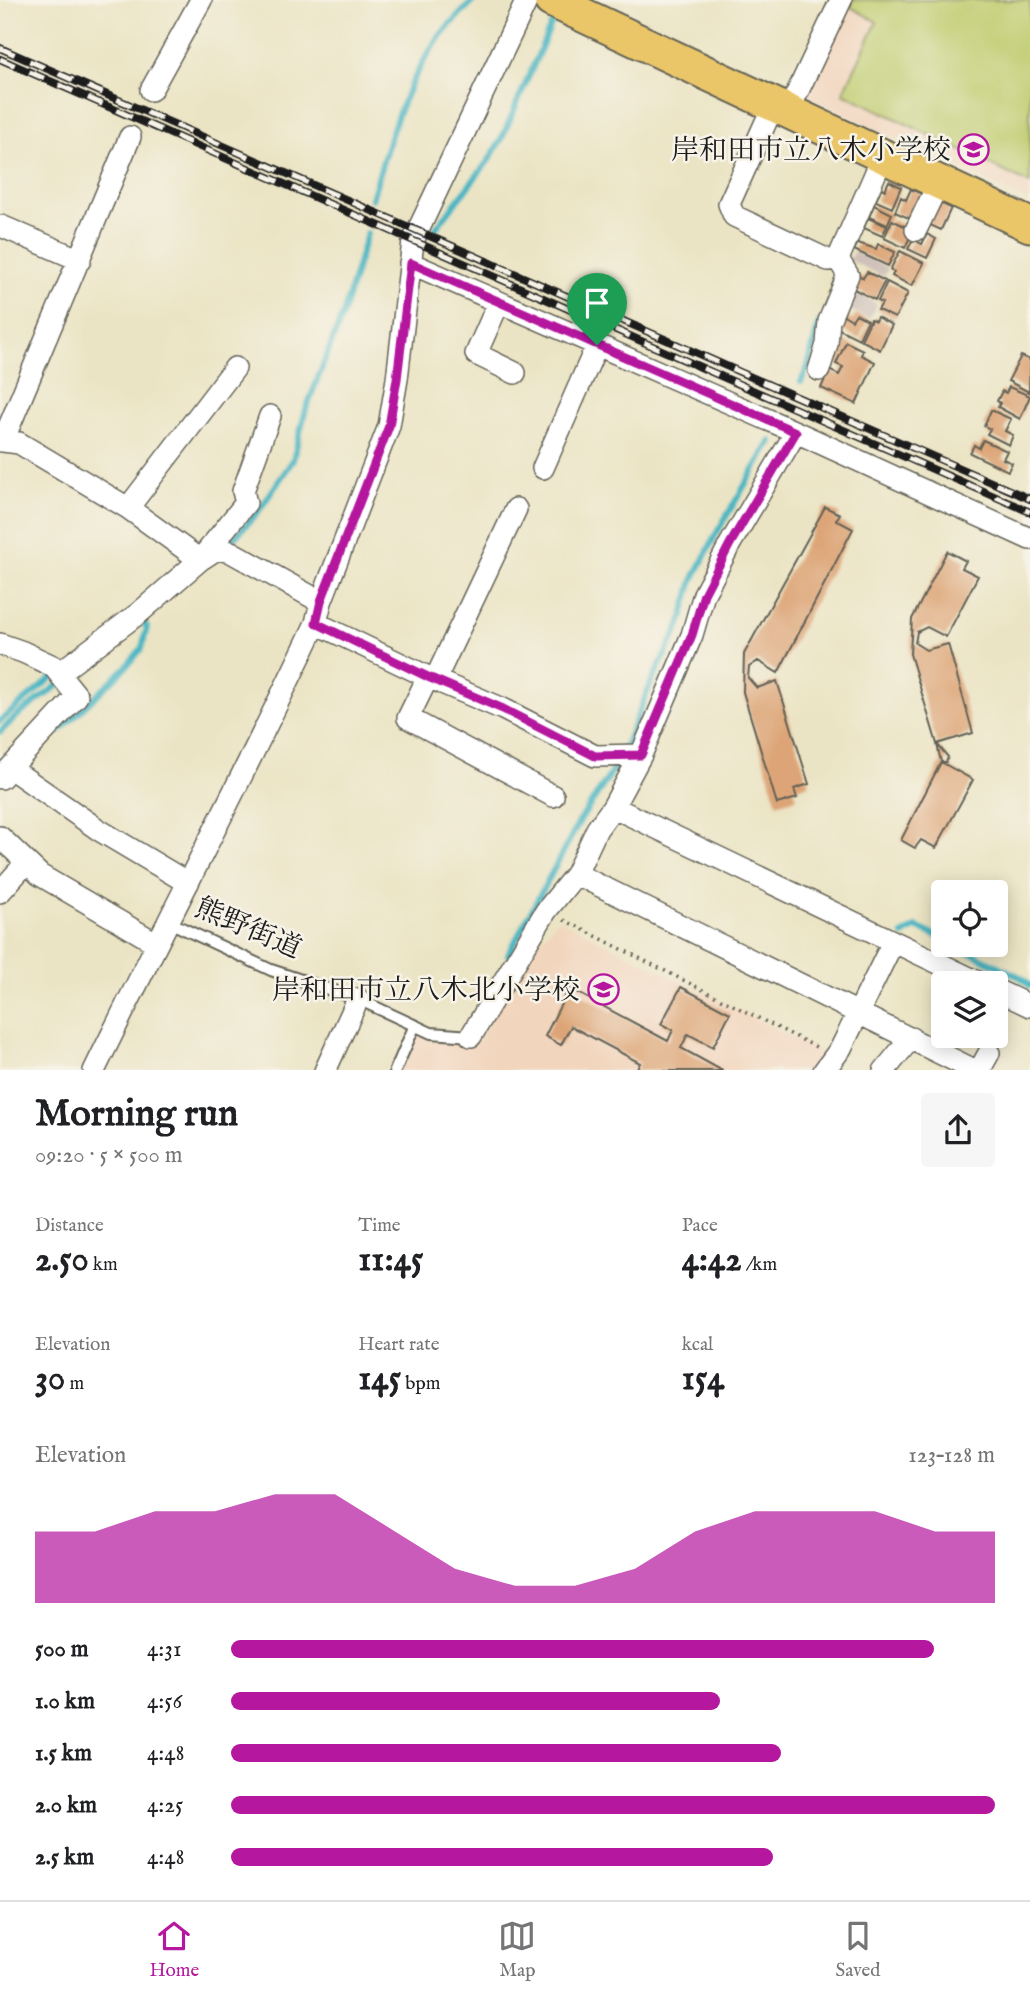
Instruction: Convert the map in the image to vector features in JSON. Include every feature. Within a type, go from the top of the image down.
[{"type":"main road","points":[[551,0],[1030,225]]},
{"type":"street","points":[[151,90],[201,0]]},
{"type":"street","points":[[167,921],[251,760],[316,623],[321,601],[389,426],[413,241],[527,0]]},
{"type":"street","points":[[838,259],[828,260],[734,216],[729,204],[841,0]]},
{"type":"street","points":[[130,136],[80,260],[1,441],[19,443],[128,508],[216,554],[321,601]]},
{"type":"street","points":[[838,259],[883,156]]},
{"type":"street","points":[[916,229],[939,182]]},
{"type":"street","points":[[1,226],[80,260]]},
{"type":"street","points":[[819,370],[827,344],[829,321],[848,275],[838,259]]},
{"type":"street","points":[[411,263],[796,432],[1030,539]]},
{"type":"street","points":[[499,302],[476,354],[514,373]]},
{"type":"street","points":[[542,468],[597,345]]},
{"type":"street","points":[[128,508],[235,368]]},
{"type":"street","points":[[63,678],[139,613],[216,554],[246,503],[243,491],[270,416]]},
{"type":"street","points":[[471,1036],[546,911],[576,874],[597,829],[613,807],[641,755],[692,635],[704,594],[796,432]]},
{"type":"street","points":[[516,509],[408,718],[553,796]]},
{"type":"street","points":[[316,623],[503,709],[595,756],[641,755]]},
{"type":"street","points":[[0,644],[53,666],[77,696],[5,774],[188,883]]},
{"type":"street","points":[[613,807],[954,971]]},
{"type":"street","name":"熊野街道","points":[[0,837],[40,876],[53,881],[156,943],[167,921]]},
{"type":"street","points":[[0,891],[26,863]]},
{"type":"street","points":[[576,874],[911,1038],[982,1065]]},
{"type":"street","points":[[829,1064],[893,942]]},
{"type":"street","points":[[94,1070],[156,943]]},
{"type":"street","points":[[1008,996],[1030,1006]]},
{"type":"street","points":[[325,1070],[358,999]]},
{"type":"street","points":[[884,1070],[911,1038]]},
{"type":"lane","name":"熊野街道","points":[[167,921],[271,970],[358,999],[431,1033],[471,1036]]},
{"type":"lane","points":[[395,1070],[415,1025]]},
{"type":"path","points":[[546,911],[829,1064]]},
{"type":"shaded area","name":"岸和田市立八木小学校","points":[[850,0],[1030,0],[1030,202],[806,96]]},
{"type":"shaded area","points":[[854,251],[888,268],[884,277],[849,260]]},
{"type":"shaded area","points":[[851,290],[877,304],[869,319],[843,306]]},
{"type":"shaded area","name":"岸和田市立八木北小学校","points":[[558,919],[827,1055],[819,1070],[399,1070],[416,1031],[430,1037],[478,1042],[534,947]]},
{"type":"green space","name":"岸和田市立八木小学校","points":[[852,0],[1030,0],[1030,184],[843,93],[877,22],[849,6]]},
{"type":"building","points":[[889,181],[901,187],[892,208],[876,201],[881,188],[885,190]]},
{"type":"building","points":[[911,189],[924,195],[913,220],[895,212],[901,197],[906,200]]},
{"type":"building","points":[[938,202],[951,208],[941,230],[928,224]]},
{"type":"building","points":[[874,205],[892,214],[887,225],[869,217]]},
{"type":"building","points":[[868,218],[887,226],[882,236],[864,228]]},
{"type":"building","points":[[892,220],[913,230],[905,248],[884,238]]},
{"type":"building","points":[[927,234],[936,239],[927,258],[908,249],[913,239],[922,244]]},
{"type":"building","points":[[858,243],[876,249],[878,244],[895,252],[888,266],[854,250]]},
{"type":"building","points":[[900,251],[924,263],[912,286],[892,276],[894,272],[890,270]]},
{"type":"building","points":[[867,272],[885,281],[875,300],[852,288],[858,275],[863,278]]},
{"type":"building","points":[[887,282],[908,293],[895,318],[878,310],[882,303],[878,301]]},
{"type":"building","points":[[842,314],[852,320],[856,314],[868,320],[859,339],[835,327]]},
{"type":"building","points":[[877,317],[892,325],[880,350],[861,340],[871,319],[875,321]]},
{"type":"building","points":[[846,342],[863,350],[861,355],[875,362],[856,404],[821,388],[829,370],[839,375],[843,367],[836,364]]},
{"type":"building","points":[[1021,356],[1030,360],[1029,392],[1008,381]]},
{"type":"building","points":[[1009,387],[1030,396],[1020,419],[998,407],[1000,403],[997,401],[1002,391],[1006,393]]},
{"type":"building","points":[[991,410],[1011,419],[1005,431],[1013,435],[1009,445],[987,434],[990,429],[984,426]]},
{"type":"building","points":[[983,440],[1007,451],[1003,459],[1012,463],[1008,471],[970,453],[974,445],[979,448]]},
{"type":"building","points":[[825,507],[840,514],[836,520],[853,529],[778,673],[758,661],[749,667],[748,678],[757,688],[777,681],[809,784],[794,789],[797,798],[777,804],[743,692],[744,654]]},
{"type":"building","points":[[947,551],[966,561],[962,568],[978,576],[946,637],[927,627],[917,632],[915,643],[926,650],[948,644],[973,733],[937,744],[910,654],[912,619]]},
{"type":"building","points":[[937,744],[948,757],[946,762],[941,762]]},
{"type":"building","points":[[941,762],[973,780],[936,848],[921,840],[915,848],[901,840]]},
{"type":"building","points":[[681,987],[730,1013],[713,1047],[688,1034],[681,1048],[721,1070],[636,1070],[640,1063],[571,1026],[561,1045],[545,1036],[569,988],[668,1041],[673,1030],[661,1024]]},
{"type":"waterway","points":[[372,199],[391,136],[414,79],[441,35],[474,0]]},
{"type":"waterway","points":[[436,228],[489,160],[502,138],[554,18]]},
{"type":"waterway","points":[[227,546],[258,512],[293,460],[306,409],[344,311],[367,233]]},
{"type":"waterway","points":[[801,382],[808,367],[819,323]]},
{"type":"waterway","points":[[623,751],[650,685],[680,625],[693,580],[716,534],[771,441]]},
{"type":"waterway","points":[[59,731],[125,668],[142,648],[147,627],[142,622]]},
{"type":"waterway","points":[[0,721],[54,676]]},
{"type":"waterway","points":[[0,732],[61,683]]},
{"type":"waterway","points":[[508,955],[579,822],[619,761]]},
{"type":"waterway","points":[[903,935],[916,927],[931,934]]},
{"type":"waterway","points":[[979,957],[1022,978],[1030,986]]},
{"type":"railway","points":[[0,48],[1030,499]]},
{"type":"railway","points":[[0,59],[1030,512]]},
{"type":"place","name":"岸和田市立八木小学校","points":[[974,149]]},
{"type":"place","name":"岸和田市立八木北小学校","points":[[603,989]]},
{"type":"route","points":[[411,263],[597,345],[796,432],[704,594],[692,635],[641,755],[595,756],[503,709],[428,677],[316,623],[321,601],[389,426],[411,263]]}]
